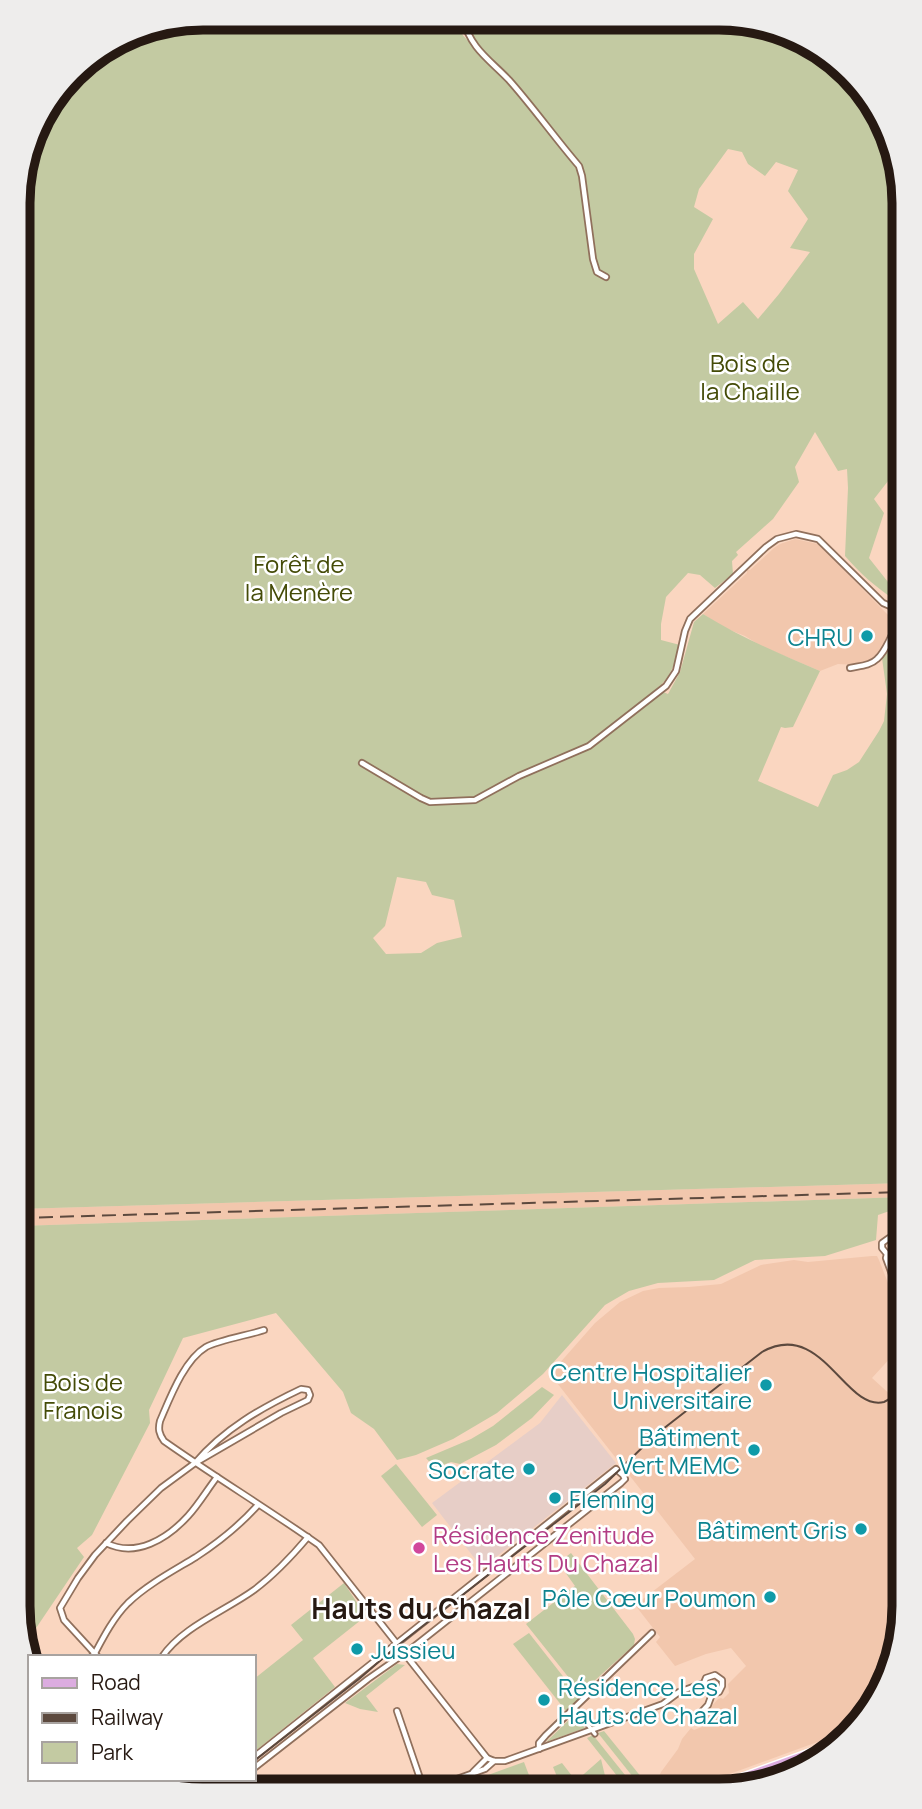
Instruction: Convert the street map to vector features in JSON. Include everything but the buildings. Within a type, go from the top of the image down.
[{"type":"main road","points":[[741,1778],[812,1752]]},
{"type":"street","points":[[467,30],[471,42],[479,52],[508,79],[579,166],[593,259],[597,272],[606,277]]},
{"type":"street","points":[[362,764],[430,802],[475,800],[519,776],[589,746],[666,686],[676,671],[690,619],[777,539],[796,534],[818,539],[883,603],[892,606]]},
{"type":"street","points":[[850,668],[876,660],[892,632]]},
{"type":"street","points":[[892,1239],[884,1241],[882,1246],[892,1273]]},
{"type":"street","points":[[887,1254],[892,1253]]},
{"type":"street","points":[[264,1330],[208,1346],[197,1354],[186,1368],[160,1421],[159,1427],[164,1441],[320,1545],[487,1758],[505,1761],[594,1732],[663,1704],[679,1692],[704,1683]]},
{"type":"street","points":[[94,1655],[60,1612],[61,1605],[78,1578],[106,1543],[144,1504],[195,1463],[308,1400],[308,1390],[301,1388],[263,1408],[234,1427],[207,1449],[195,1463]]},
{"type":"street","points":[[256,1755],[616,1469],[623,1475],[625,1479],[621,1483],[256,1766]]},
{"type":"street","points":[[106,1543],[128,1549],[143,1547],[156,1541],[184,1521],[218,1477]]},
{"type":"street","points":[[96,1655],[111,1625],[127,1604],[154,1583],[211,1547],[246,1519],[258,1504]]},
{"type":"street","points":[[164,1655],[183,1635],[265,1581],[308,1537]]},
{"type":"street","points":[[538,1749],[539,1743],[546,1735],[652,1633]]},
{"type":"street","points":[[712,1675],[720,1678],[723,1683],[717,1693],[712,1694],[705,1689],[704,1683],[706,1678],[712,1675]]},
{"type":"street","points":[[694,1720],[708,1705],[712,1694]]},
{"type":"street","points":[[575,1708],[594,1732]]},
{"type":"street","points":[[397,1711],[420,1779]]},
{"type":"street","points":[[472,1773],[487,1758]]},
{"type":"street","points":[[455,1779],[485,1769],[494,1761]]},
{"type":"shaded area","points":[[795,539],[818,544],[890,617],[891,626],[880,652],[870,661],[856,665],[838,664],[820,671],[761,646],[703,614],[747,573],[747,570],[780,544]]},
{"type":"shaded area","points":[[892,1183],[892,1197],[30,1226],[30,1209]]},
{"type":"shaded area","points":[[877,1256],[892,1293],[892,1356],[872,1378],[892,1396],[892,1618],[883,1662],[857,1712],[834,1736],[716,1779],[658,1779],[682,1739],[691,1728],[694,1730],[702,1727],[703,1716],[718,1699],[723,1699],[729,1693],[728,1684],[746,1666],[731,1648],[675,1666],[656,1642],[660,1637],[635,1605],[695,1559],[550,1374],[595,1323],[620,1302],[643,1291],[721,1284],[761,1265],[794,1260],[808,1262]]},
{"type":"shaded area","points":[[562,1395],[616,1463],[482,1568],[432,1503],[540,1423]]},
{"type":"green space","points":[[202,30],[458,30],[471,44],[468,30],[742,31],[775,39],[816,59],[849,89],[863,106],[883,147],[891,180],[892,476],[874,499],[884,513],[869,558],[888,582],[892,598],[880,590],[845,556],[847,469],[838,471],[815,432],[795,467],[799,482],[773,519],[736,552],[738,555],[732,561],[733,574],[715,588],[700,575],[688,573],[666,597],[661,640],[680,645],[669,675],[656,689],[668,694],[680,672],[694,622],[703,614],[746,638],[820,671],[793,727],[781,727],[758,781],[818,807],[833,775],[859,762],[884,721],[887,694],[882,658],[892,640],[892,1183],[30,1209],[31,180],[43,136],[59,106],[89,73],[106,59],[147,39],[180,31]],"holes":[[[728,149],[742,152],[748,164],[765,176],[776,162],[798,170],[788,191],[808,219],[790,248],[810,252],[758,319],[743,302],[718,324],[694,269],[694,254],[713,219],[694,207],[699,189]],[[397,877],[426,882],[432,895],[454,900],[462,937],[437,943],[421,953],[386,954],[373,938],[385,926]]]},
{"type":"green space","name":"Bois de Franois","points":[[892,1197],[892,1210],[878,1215],[876,1240],[825,1256],[755,1260],[714,1280],[658,1283],[629,1291],[605,1305],[543,1374],[497,1413],[453,1439],[397,1460],[374,1429],[351,1413],[343,1392],[276,1313],[183,1338],[149,1410],[150,1423],[92,1535],[77,1548],[84,1557],[32,1634],[30,1226]]},
{"type":"green space","points":[[542,1387],[554,1395],[532,1418],[496,1445],[460,1464],[451,1462],[435,1468],[426,1458],[471,1439],[493,1426]]},
{"type":"green space","points":[[396,1464],[437,1515],[422,1527],[381,1476]]},
{"type":"green space","points":[[571,1553],[635,1639],[634,1645],[581,1693],[526,1624],[575,1586],[565,1572],[567,1556]]},
{"type":"green space","points":[[344,1583],[366,1616],[313,1658],[335,1687],[256,1750],[256,1677],[303,1640],[291,1625]]},
{"type":"green space","points":[[529,1633],[580,1698],[566,1711],[513,1644]]},
{"type":"green space","points":[[397,1664],[405,1665],[366,1696],[378,1712],[345,1703]]},
{"type":"green space","points":[[574,1715],[585,1728],[546,1742]]},
{"type":"green space","points":[[604,1731],[642,1778],[635,1779],[598,1733]]},
{"type":"green space","points":[[593,1735],[628,1779],[619,1779],[587,1738]]},
{"type":"green space","points":[[601,1759],[606,1779],[578,1779]]},
{"type":"green space","points":[[524,1762],[530,1779],[477,1779]]},
{"type":"green space","points":[[562,1763],[574,1779],[558,1779],[553,1767]]},
{"type":"tram line","points":[[256,1759],[605,1484],[654,1436],[762,1352],[783,1345],[801,1347],[817,1356],[857,1394],[870,1401],[884,1402],[892,1397]]},
{"type":"railway","points":[[30,1218],[892,1192]]},
{"type":"place","name":"CHRU","points":[[867,636]]},
{"type":"place","name":"Centre Hospitalier Universitaire","points":[[766,1385]]},
{"type":"place","name":"Bâtiment Vert MEMC","points":[[754,1450]]},
{"type":"place","name":"Socrate","points":[[529,1469]]},
{"type":"place","name":"Fleming","points":[[555,1498]]},
{"type":"place","name":"Bâtiment Gris","points":[[861,1529]]},
{"type":"place","name":"Résidence Zenitude Les Hauts Du Chazal","points":[[419,1548]]},
{"type":"place","name":"Pôle Cœur Poumon","points":[[770,1597]]},
{"type":"place","name":"Jussieu","points":[[357,1649]]},
{"type":"place","name":"Résidence Les Hauts de Chazal","points":[[544,1700]]},
{"type":"district","name":"Hauts du Chazal","points":[[421,1608]]},
{"type":"park label","name":"Bois de la Chaille","points":[[750,376]]},
{"type":"park label","name":"Forêt de la Menère","points":[[299,577]]}]
